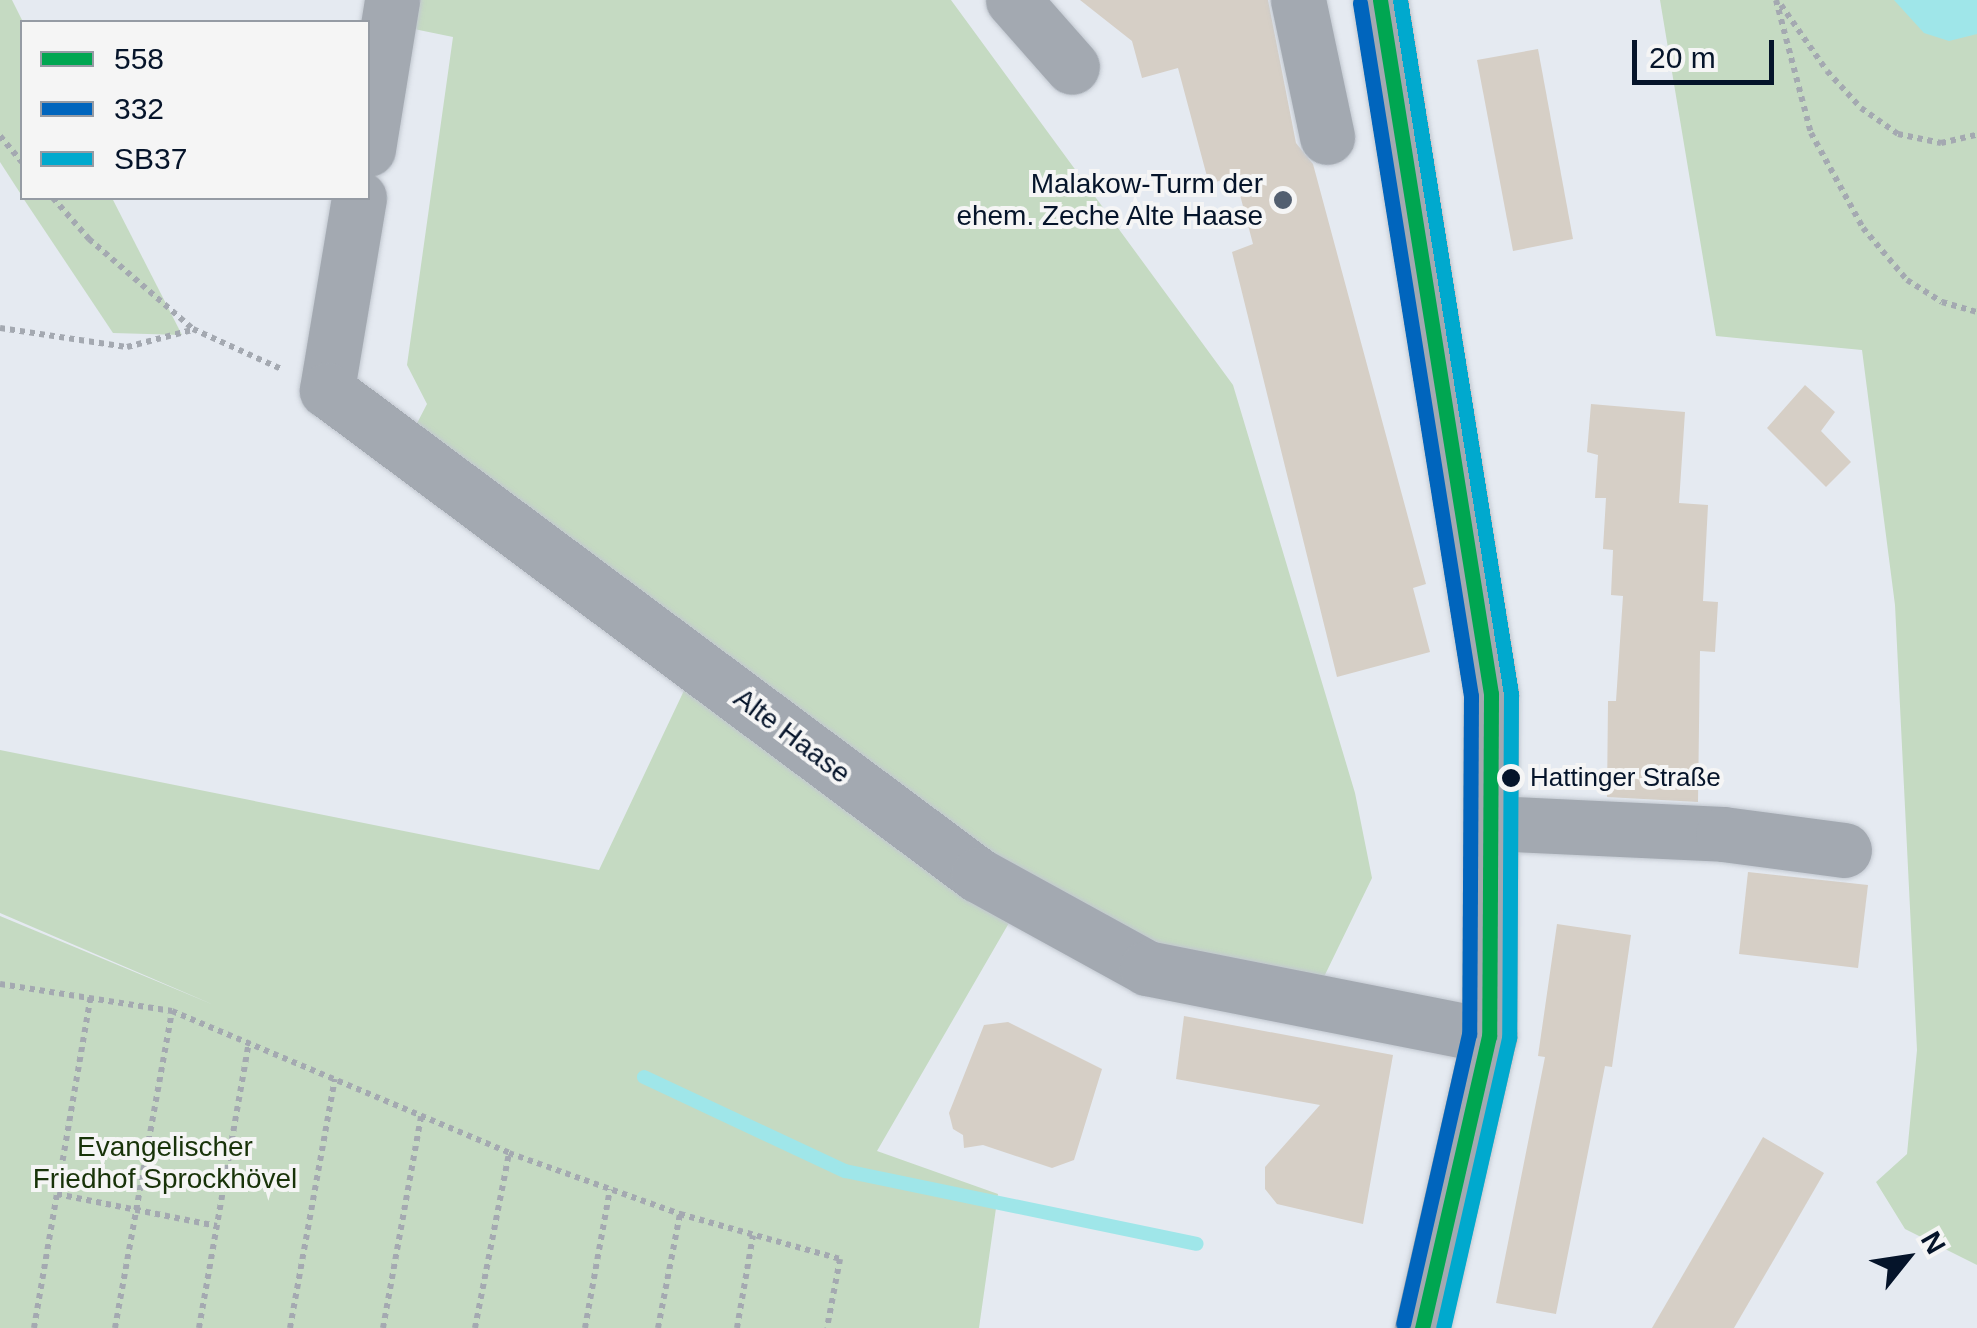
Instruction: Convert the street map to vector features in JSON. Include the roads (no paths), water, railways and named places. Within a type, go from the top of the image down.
[{"type":"street","points":[[1013,0],[1072,67]]},
{"type":"street","points":[[1298,0],[1327,137]]},
{"type":"street","points":[[1380,0],[1491,694],[1490,1036],[1422,1328]]},
{"type":"street","points":[[370,137],[390,12]]},
{"type":"street","name":"Alte Haase","points":[[359,200],[327,390],[995,884],[1147,968],[1490,1036]]},
{"type":"street","points":[[1492,823],[1723,834],[1844,850]]},
{"type":"water","points":[[1894,0],[1977,0],[1977,34],[1949,41],[1924,33]]},
{"type":"waterway","points":[[644,1077],[845,1171],[1197,1244]]},
{"type":"place","name":"Malakow-Turm der ehem. Zeche Alte Haase","points":[[1283,200]]},
{"type":"place","name":"Hattinger Straße","points":[[1511,778]]},
{"type":"park label","name":"Evangelischer Friedhof Sprockhövel","points":[[165,1163]]}]
